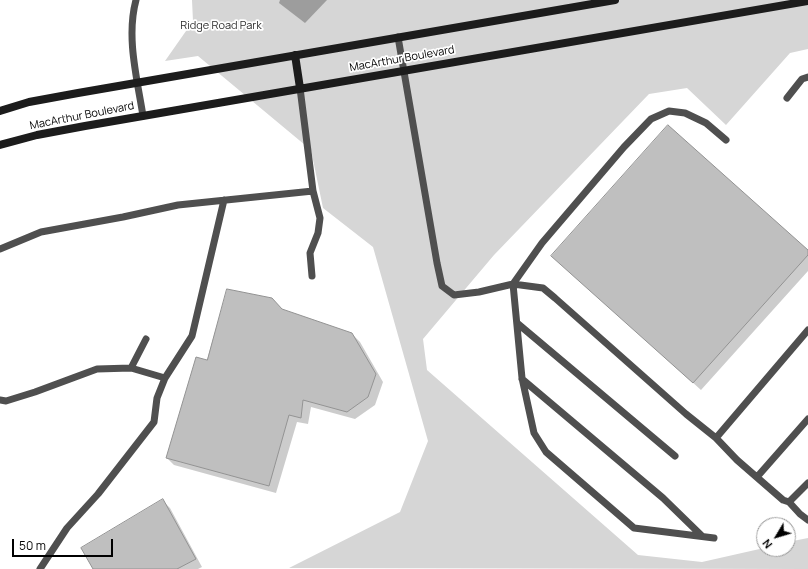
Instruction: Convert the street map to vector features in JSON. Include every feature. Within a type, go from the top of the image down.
[{"type":"main road","name":"MacArthur Boulevard","points":[[0,110],[29,102],[615,0]]},
{"type":"main road","name":"MacArthur Boulevard","points":[[0,145],[37,135],[300,88],[808,1]]},
{"type":"main road","points":[[295,56],[300,88]]},
{"type":"lane","points":[[136,0],[133,12],[132,44],[143,116]]},
{"type":"lane","points":[[398,37],[420,172],[442,286],[454,295],[479,292],[513,284],[543,288],[686,414],[716,438],[737,460],[783,500],[789,502],[808,520]]},
{"type":"lane","points":[[787,98],[802,79],[808,77]]},
{"type":"lane","points":[[300,88],[313,191],[320,218],[318,233],[310,253],[312,276]]},
{"type":"lane","points":[[714,538],[634,528],[546,452],[534,433],[522,378],[513,284],[542,243],[624,147],[651,119],[669,111],[685,113],[706,124],[726,140]]},
{"type":"lane","points":[[0,249],[41,232],[123,218],[178,205],[313,191]]},
{"type":"lane","points":[[40,569],[67,528],[98,494],[154,422],[157,398],[165,378],[192,336],[224,200]]},
{"type":"lane","points":[[517,323],[675,456]]},
{"type":"lane","points":[[716,438],[808,330]]},
{"type":"lane","points":[[131,368],[146,339]]},
{"type":"lane","points":[[0,400],[6,401],[35,392],[97,369],[131,368],[165,378]]},
{"type":"lane","points":[[522,378],[663,498],[703,536]]},
{"type":"lane","points":[[757,477],[808,419]]},
{"type":"lane","points":[[789,502],[808,483]]},
{"type":"green space","name":"Ridge Road Park","points":[[192,0],[808,0],[808,49],[790,53],[726,125],[687,88],[649,94],[494,255],[423,339],[427,370],[638,555],[702,562],[756,550],[756,557],[796,557],[796,540],[808,538],[808,569],[289,568],[400,512],[428,441],[373,247],[323,208],[311,150],[198,56],[165,61],[193,21]]},
{"type":"shaded area","points":[[280,0],[327,0],[305,23],[279,3]]},
{"type":"building","points":[[668,125],[808,250],[808,255],[693,383],[551,256]]},
{"type":"building","points":[[227,289],[272,298],[282,309],[352,333],[376,374],[368,397],[347,412],[303,400],[301,418],[289,415],[269,486],[166,458],[196,357],[207,360]]},
{"type":"building","points":[[163,499],[196,559],[177,569],[93,569],[81,548]]}]
